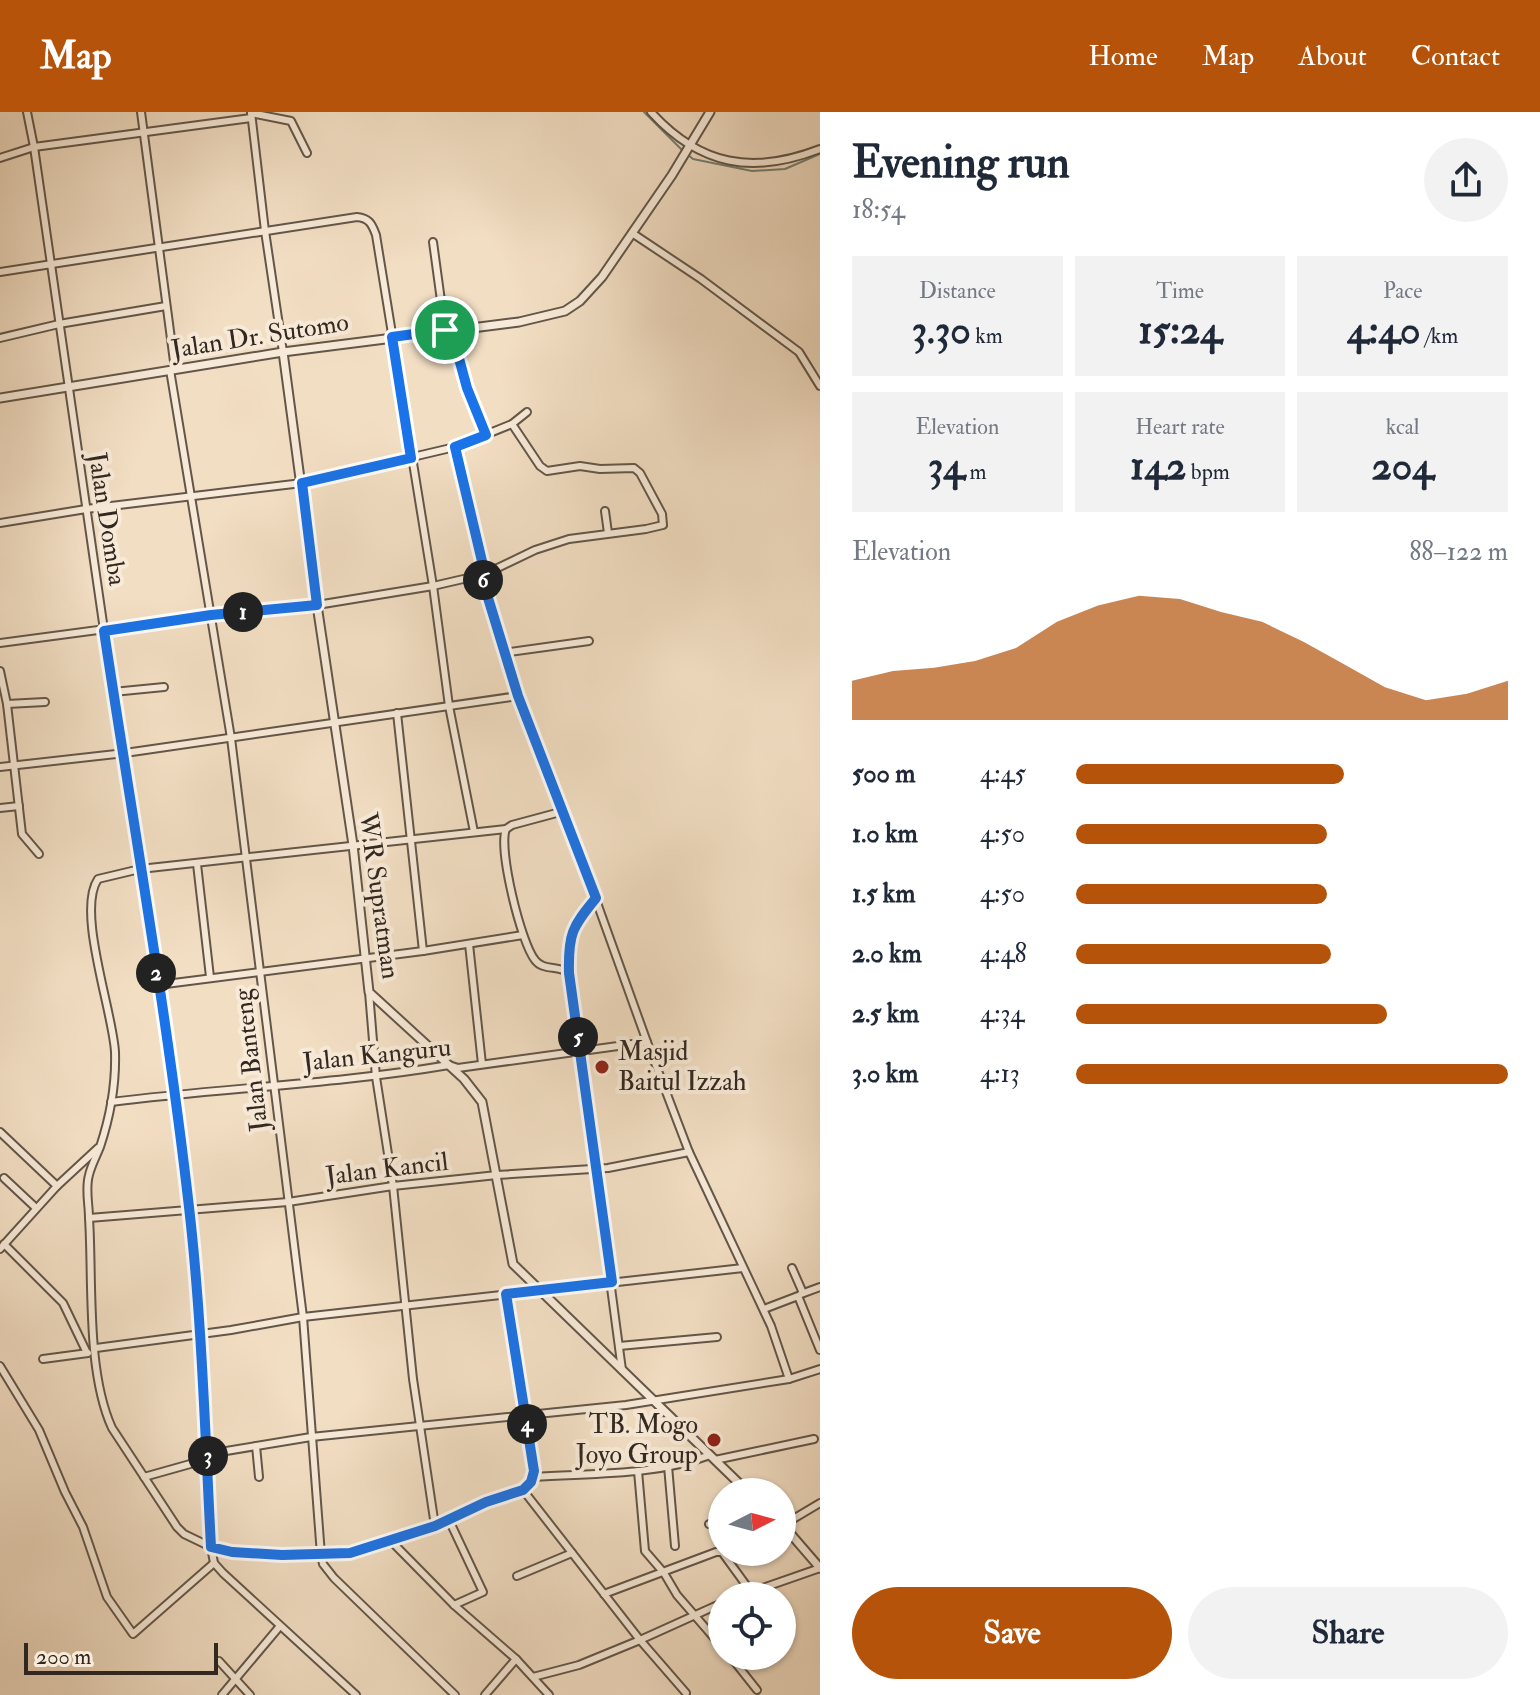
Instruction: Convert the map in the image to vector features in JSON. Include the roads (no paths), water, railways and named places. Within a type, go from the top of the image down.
[{"type":"street","name":"Jalan Domba","points":[[27,112],[113,692],[125,753],[190,1210],[214,1563]]},
{"type":"street","name":"Jalan Banteng","points":[[141,112],[190,496],[231,738],[247,858],[303,1317],[321,1555]]},
{"type":"street","points":[[651,112],[669,131],[691,146],[714,157],[739,163],[777,163],[820,149]]},
{"type":"street","name":"Jalan Dr. Sutomo","points":[[0,398],[283,352],[519,322],[565,311],[592,289],[691,146],[710,112]]},
{"type":"street","points":[[0,158],[34,147],[251,114],[291,121],[307,153]]},
{"type":"street","points":[[251,114],[283,352]]},
{"type":"street","points":[[0,272],[363,217],[370,222],[376,235],[433,586],[449,706],[474,832]]},
{"type":"street","points":[[632,233],[701,279],[799,352],[820,386]]},
{"type":"street","points":[[433,242],[448,329],[486,435]]},
{"type":"street","points":[[0,338],[59,324],[166,306]]},
{"type":"street","name":"W.R Supratman","points":[[283,352],[353,845],[369,992],[471,1086],[482,1102],[513,1264],[733,1478]]},
{"type":"street","points":[[0,523],[86,509],[302,483],[455,447],[512,424],[527,412]]},
{"type":"street","points":[[0,643],[211,615],[317,605],[433,586],[483,574],[552,543],[663,525],[662,514],[640,473],[630,467],[600,469],[572,466],[547,471],[540,466],[512,424]]},
{"type":"street","points":[[455,447],[483,574],[503,653],[518,696],[564,811],[689,1152],[764,1309],[789,1379]]},
{"type":"street","points":[[605,511],[608,533]]},
{"type":"street","points":[[503,653],[589,641]]},
{"type":"street","points":[[0,671],[7,704],[22,834],[39,854]]},
{"type":"street","points":[[113,692],[164,687]]},
{"type":"street","points":[[0,767],[125,753],[518,696]]},
{"type":"street","points":[[7,704],[45,702]]},
{"type":"street","points":[[397,713],[423,951]]},
{"type":"street","points":[[0,731],[10,730]]},
{"type":"street","points":[[0,808],[19,806]]},
{"type":"street","points":[[564,811],[506,829],[140,869],[98,879],[93,889],[94,948],[114,1039],[115,1071],[111,1102],[88,1180],[96,1350],[105,1413],[184,1534],[211,1547],[232,1552],[350,1553],[435,1526],[486,1502],[523,1490],[534,1477],[638,1471],[814,1439]]},
{"type":"street","points":[[506,829],[504,849],[523,935],[537,963],[569,973]]},
{"type":"street","points":[[197,864],[210,977]]},
{"type":"street","points":[[596,898],[574,924],[568,947],[569,973],[622,1371]]},
{"type":"street","points":[[158,985],[523,935]]},
{"type":"street","points":[[469,944],[482,1064]]},
{"type":"street","points":[[369,992],[376,1077],[393,1186],[420,1426],[435,1526]]},
{"type":"street","name":"Jalan Kanguru","points":[[111,1102],[376,1077],[449,1065],[458,1068],[647,1042]]},
{"type":"street","points":[[0,1132],[57,1186]]},
{"type":"street","points":[[87,1353],[63,1303],[2,1246],[57,1186],[100,1146]]},
{"type":"street","name":"Jalan Kancil","points":[[89,1218],[288,1202],[393,1186],[497,1175],[596,1169],[689,1152]]},
{"type":"street","points":[[4,1178],[36,1208]]},
{"type":"street","points":[[43,1359],[303,1317],[743,1268]]},
{"type":"street","points":[[792,1268],[820,1350]]},
{"type":"street","points":[[764,1309],[820,1287]]},
{"type":"street","points":[[506,1294],[534,1477]]},
{"type":"street","points":[[619,1346],[717,1337]]},
{"type":"street","points":[[0,1366],[39,1430],[83,1527],[107,1597],[133,1634],[214,1563],[356,1695]]},
{"type":"street","points":[[144,1477],[208,1457],[311,1437],[654,1400],[789,1379],[820,1369]]},
{"type":"street","points":[[256,1446],[259,1477]]},
{"type":"street","points":[[668,1466],[675,1546]]},
{"type":"street","points":[[638,1471],[643,1543],[647,1556],[708,1630]]},
{"type":"street","points":[[523,1490],[640,1640],[686,1693]]},
{"type":"street","points":[[796,1518],[820,1503]]},
{"type":"street","points":[[449,1520],[483,1592],[454,1605]]},
{"type":"street","points":[[390,1540],[454,1605],[516,1659],[549,1695]]},
{"type":"street","points":[[783,1582],[820,1568],[796,1541]]},
{"type":"street","points":[[517,1576],[572,1553]]},
{"type":"street","points":[[321,1555],[323,1564],[334,1578],[455,1695]]},
{"type":"street","points":[[604,1594],[708,1555]]},
{"type":"street","points":[[533,1677],[579,1665],[708,1610]]},
{"type":"street","points":[[222,1695],[280,1626]]},
{"type":"street","points":[[485,1695],[516,1659]]},
{"type":"street","points":[[219,1661],[250,1695]]},
{"type":"street","points":[[741,1670],[757,1690]]},
{"type":"waterway","points":[[644,112],[682,150]]},
{"type":"waterway","points":[[687,154],[693,159],[752,171],[785,169],[820,154]]},
{"type":"place","name":"Masjid Baitul Izzah","points":[[602,1067]]},
{"type":"place","name":"TB. Mogo Joyo Group","points":[[714,1440]]}]
